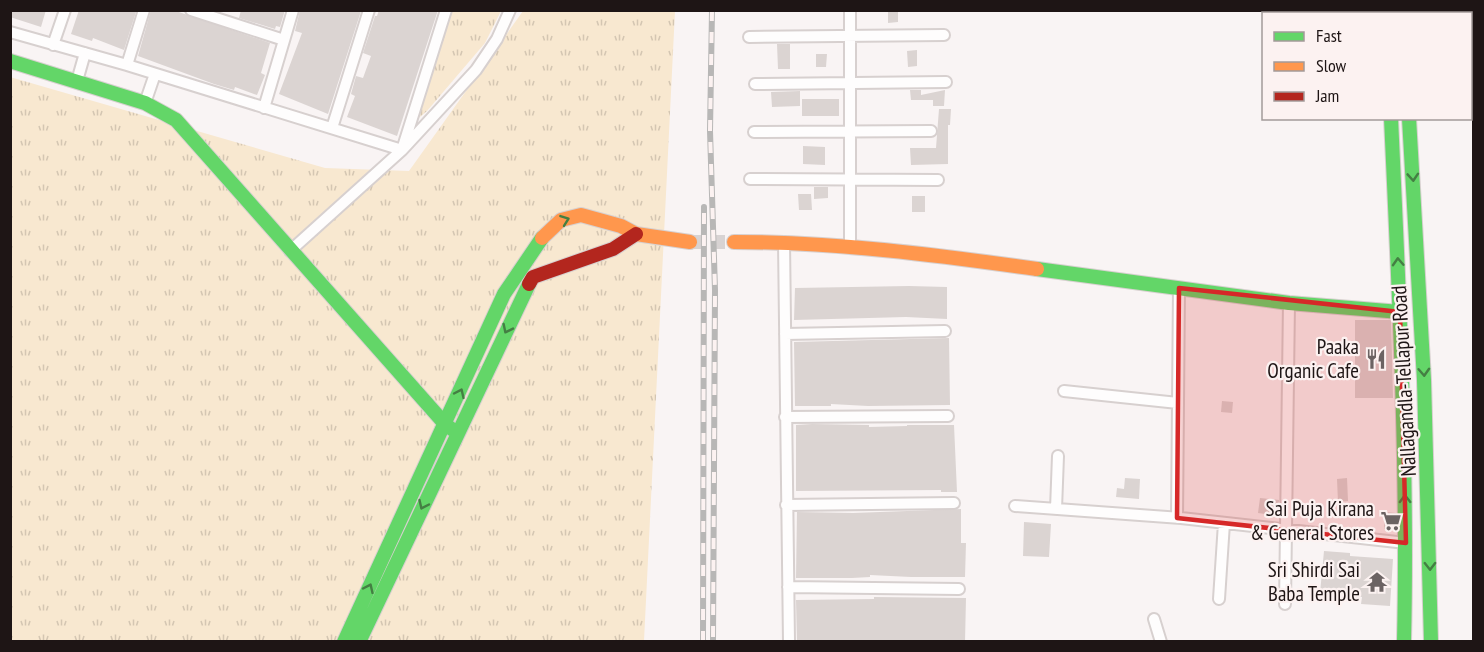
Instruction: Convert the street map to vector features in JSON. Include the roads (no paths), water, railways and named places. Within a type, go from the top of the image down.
[{"type":"street","points":[[54,45],[65,10]]},
{"type":"street","points":[[127,65],[144,10]]},
{"type":"street","points":[[191,10],[284,39]]},
{"type":"street","points":[[264,108],[293,10]]},
{"type":"street","points":[[332,128],[369,10]]},
{"type":"street","points":[[402,150],[447,10]]},
{"type":"street","points":[[290,251],[402,150],[476,70],[492,46],[510,10]]},
{"type":"street","points":[[850,10],[850,247]]},
{"type":"street","points":[[10,32],[127,65],[402,150]]},
{"type":"street","points":[[749,37],[944,35]]},
{"type":"street","points":[[77,81],[85,53]]},
{"type":"street","points":[[10,61],[145,103],[176,120],[445,424],[457,433]]},
{"type":"street","points":[[145,103],[154,74]]},
{"type":"street","points":[[755,84],[946,82]]},
{"type":"street","name":"Nallagandla-Tellapur Road","points":[[1391,120],[1400,312],[1406,543],[1404,642]]},
{"type":"street","name":"Nallagandla-Tellapur Road","points":[[1409,120],[1429,468],[1431,642]]},
{"type":"street","points":[[754,132],[931,131]]},
{"type":"street","points":[[750,179],[938,180]]},
{"type":"street","points":[[344,642],[504,294],[525,261],[554,224],[581,215],[621,226],[636,234],[690,242]]},
{"type":"street","points":[[359,642],[533,277],[613,249],[636,234]]},
{"type":"street","points":[[734,242],[784,242],[928,254],[1289,303],[1400,312]]},
{"type":"street","points":[[784,242],[789,642]]},
{"type":"street","points":[[525,261],[533,277]]},
{"type":"street","points":[[1177,518],[1179,288]]},
{"type":"street","points":[[1286,603],[1289,303]]},
{"type":"street","points":[[785,334],[945,331]]},
{"type":"street","points":[[1064,391],[1178,403]]},
{"type":"street","points":[[785,417],[948,416]]},
{"type":"street","points":[[1056,509],[1058,456]]},
{"type":"street","points":[[786,505],[954,503]]},
{"type":"street","points":[[1015,506],[1177,518],[1406,543]]},
{"type":"street","points":[[1219,599],[1224,523]]},
{"type":"street","points":[[788,587],[959,588]]},
{"type":"street","points":[[1154,619],[1161,642]]},
{"type":"tunnel","points":[[690,242],[734,242]]},
{"type":"railway","points":[[712,10],[710,131],[715,290],[713,642]]},
{"type":"railway","points":[[703,642],[704,207]]},
{"type":"place","name":"Paaka Organic Cafe","points":[[1376,359]]},
{"type":"place","name":"Sai Puja Kirana & General Stores","points":[[1391,521]]},
{"type":"place","name":"Sri Shirdi Sai Baba Temple","points":[[1377,582]]}]
